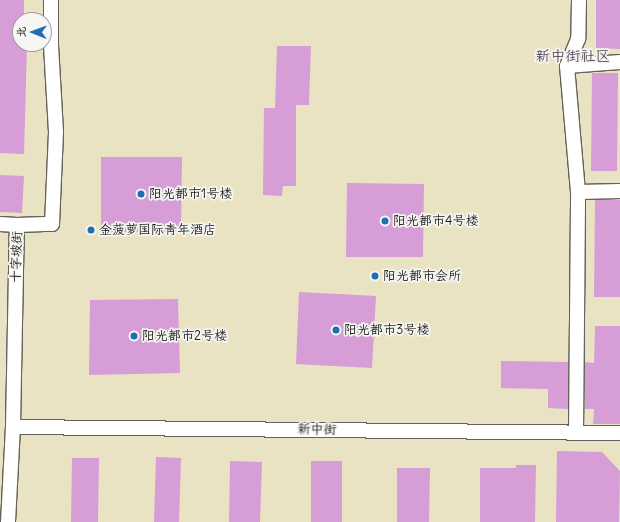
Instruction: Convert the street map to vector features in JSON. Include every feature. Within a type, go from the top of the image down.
[{"type":"street","name":"十字坡街","points":[[8,522],[13,427],[17,225],[52,224],[56,132],[51,44],[51,0]]},
{"type":"street","points":[[576,433],[578,192],[567,66],[578,39],[579,0]]},
{"type":"street","points":[[567,66],[620,62]]},
{"type":"street","points":[[578,192],[620,191]]},
{"type":"street","points":[[0,224],[17,225]]},
{"type":"street","name":"新中街","points":[[13,427],[620,433]]},
{"type":"building","points":[[0,0],[24,0],[24,12],[12,12],[12,52],[27,52],[24,154],[0,153]]},
{"type":"building","points":[[596,0],[620,0],[620,49],[596,48]]},
{"type":"building","points":[[277,46],[311,46],[309,105],[296,105],[296,186],[283,186],[282,196],[263,195],[264,108],[275,108]]},
{"type":"building","points":[[592,73],[618,73],[617,171],[591,171]]},
{"type":"building","name":"阳光都市1号楼","points":[[101,157],[182,157],[181,232],[101,232]]},
{"type":"building","points":[[0,175],[24,176],[22,213],[0,212]]},
{"type":"building","name":"阳光都市4号楼","points":[[347,183],[424,184],[423,257],[346,257]]},
{"type":"building","points":[[595,200],[620,200],[620,297],[594,297]]},
{"type":"building","name":"阳光都市3号楼","points":[[299,292],[376,296],[372,368],[296,364]]},
{"type":"building","name":"阳光都市2号楼","points":[[178,299],[180,373],[89,375],[90,300]]},
{"type":"building","points":[[595,326],[620,326],[620,424],[593,424],[594,409],[585,409],[585,362],[594,363]]},
{"type":"building","points":[[501,361],[568,362],[568,409],[548,408],[548,389],[501,388]]},
{"type":"building","points":[[557,451],[602,452],[620,471],[619,522],[556,522]]},
{"type":"building","points":[[156,457],[181,458],[179,522],[154,522]]},
{"type":"building","points":[[72,458],[99,458],[98,522],[71,522]]},
{"type":"building","points":[[230,461],[262,462],[260,522],[229,522]]},
{"type":"building","points":[[311,461],[342,461],[342,522],[311,522]]},
{"type":"building","points":[[516,465],[536,465],[535,522],[480,522],[480,468],[516,468]]},
{"type":"building","points":[[397,468],[430,468],[429,522],[397,522]]},
{"type":"place","name":"阳光都市1号楼","points":[[141,194]]},
{"type":"place","name":"阳光都市4号楼","points":[[385,221]]},
{"type":"place","name":"金菠萝国际青年酒店","points":[[91,230]]},
{"type":"place","name":"阳光都市会所","points":[[375,276]]},
{"type":"place","name":"阳光都市3号楼","points":[[336,330]]},
{"type":"place","name":"阳光都市2号楼","points":[[134,336]]},
{"type":"district","name":"新中街社区","points":[[573,56]]}]
